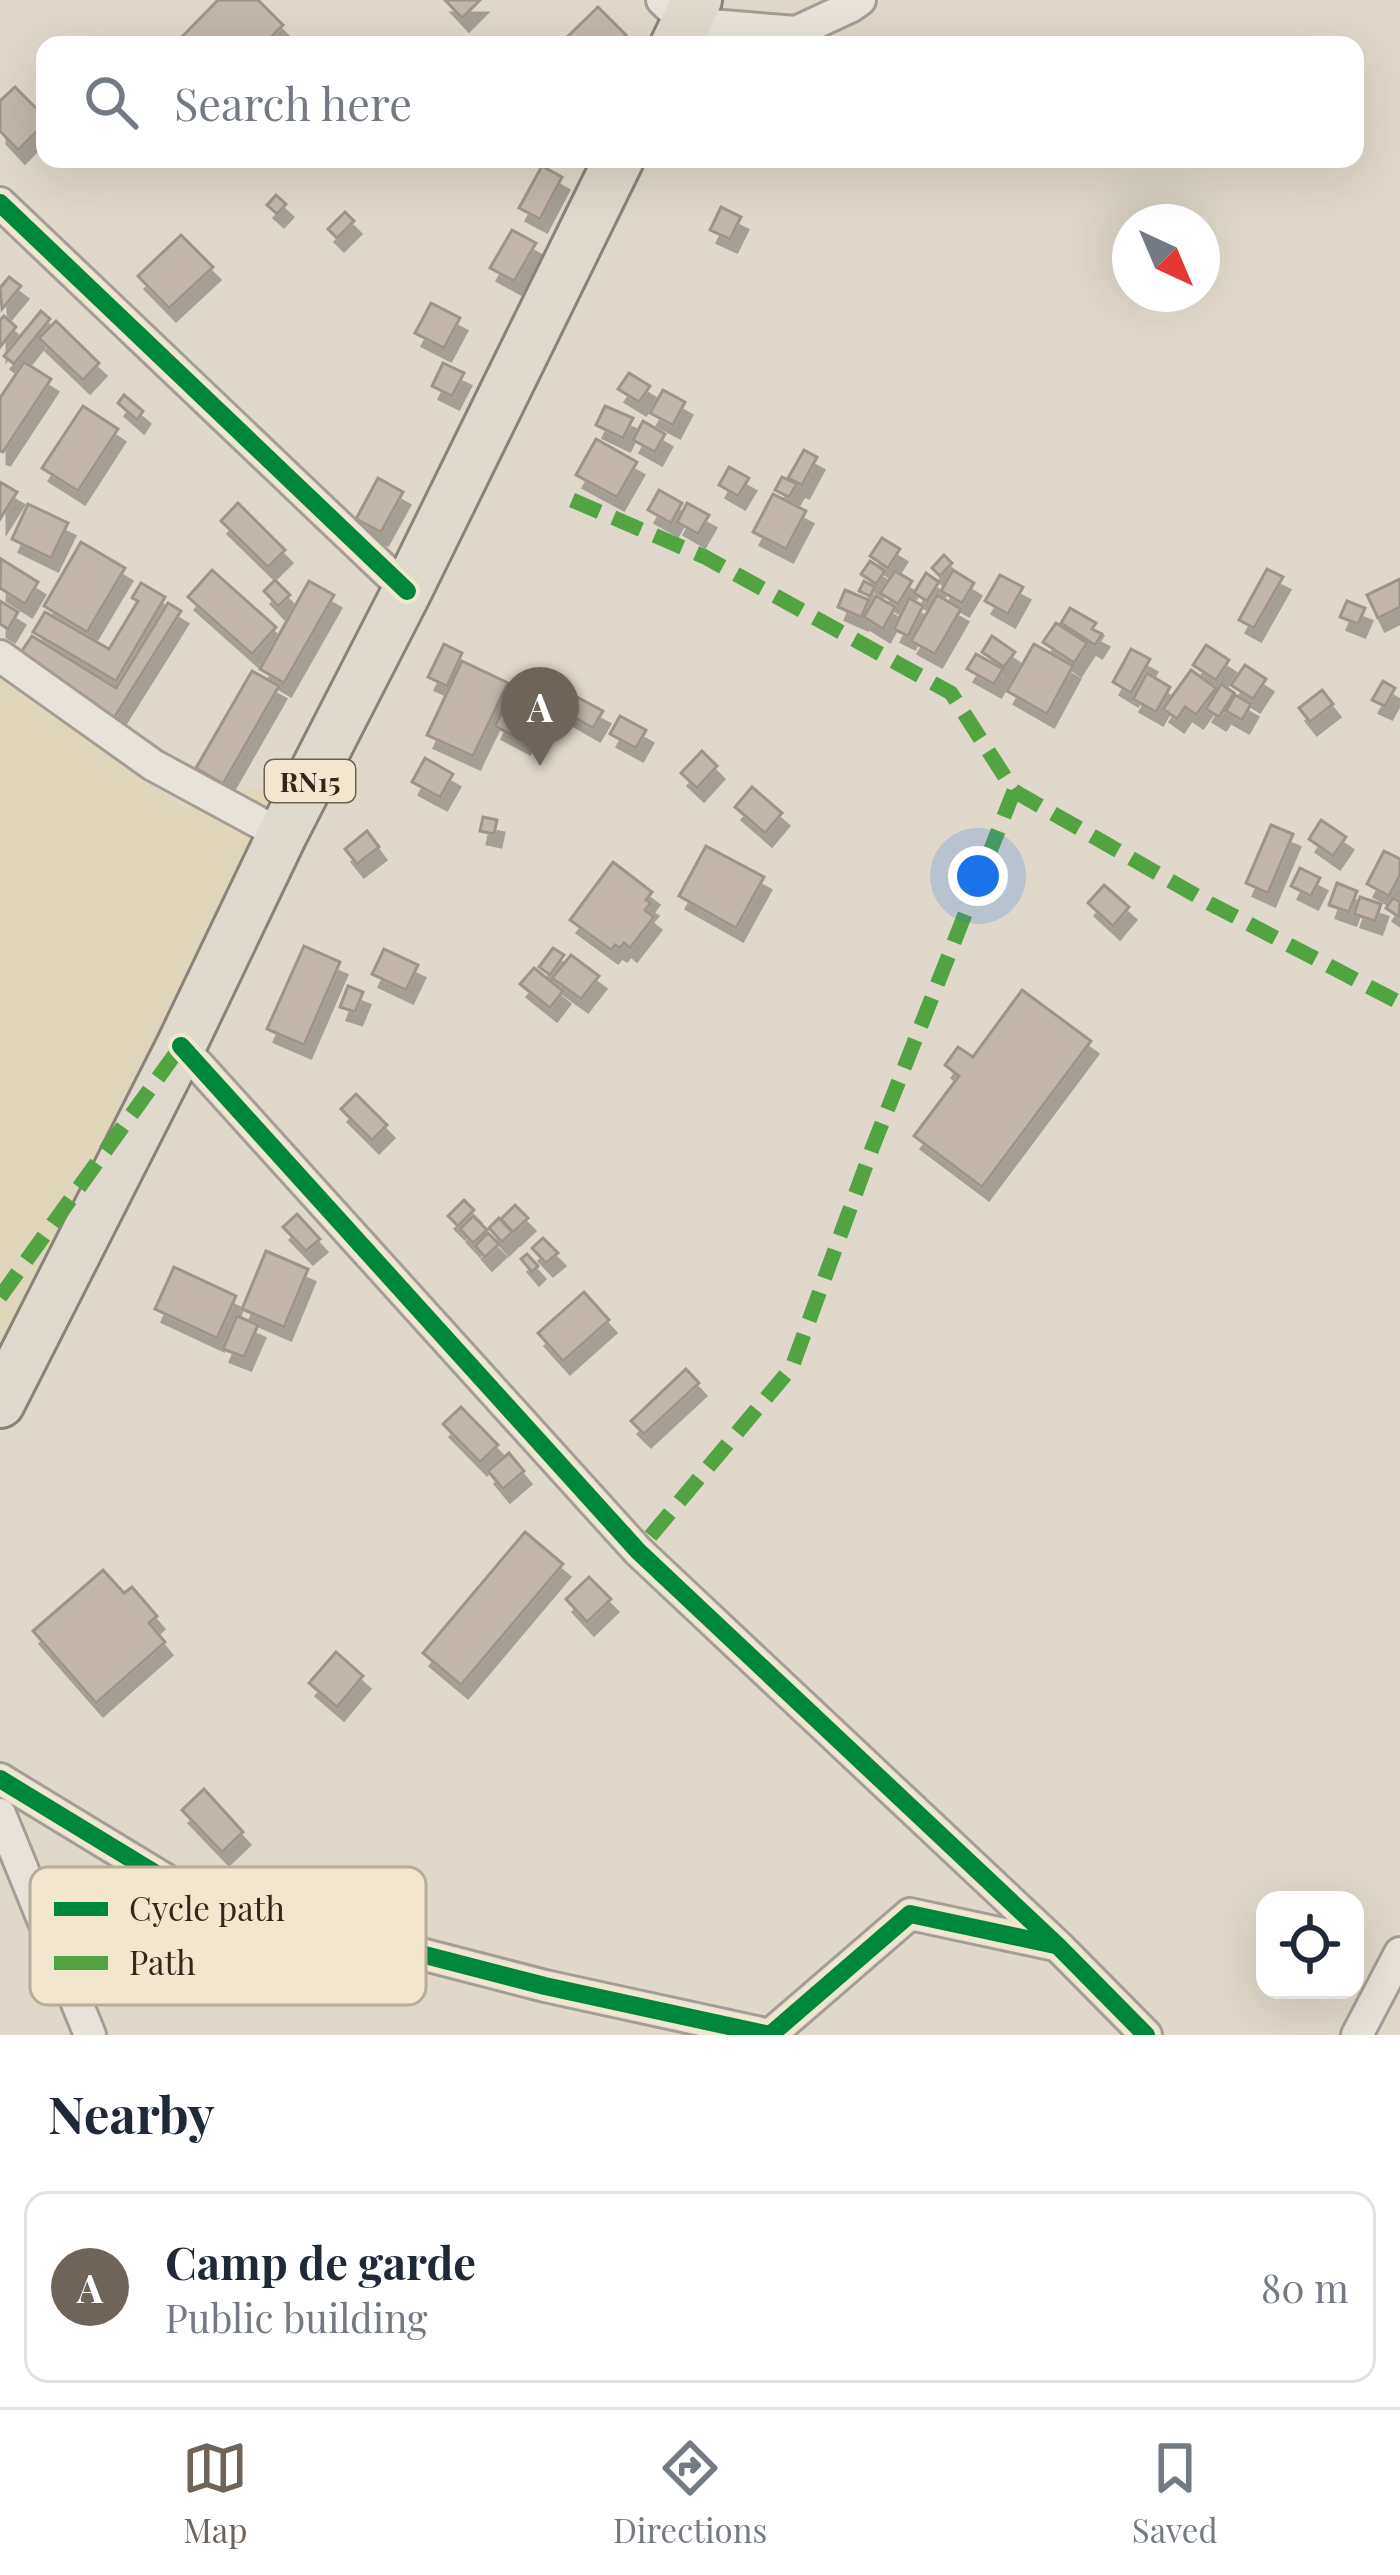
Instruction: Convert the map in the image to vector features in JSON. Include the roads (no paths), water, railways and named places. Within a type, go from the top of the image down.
[{"type":"main road","name":"RN15","points":[[0,1403],[615,168]]},
{"type":"street","points":[[680,17],[796,32],[860,0]]},
{"type":"street","points":[[0,203],[407,591]]},
{"type":"street","points":[[0,656],[153,765],[282,835]]},
{"type":"street","points":[[181,1046],[638,1551],[1058,1946],[1146,2035]]},
{"type":"street","points":[[0,1779],[145,1867]]},
{"type":"street","points":[[0,1814],[30,1888]]},
{"type":"street","points":[[426,1955],[770,2035],[910,1914],[1058,1946]]},
{"type":"street","points":[[1357,2035],[1400,1953]]},
{"type":"street","points":[[78,2005],[90,2035]]},
{"type":"place","name":"Camp de garde","points":[[540,766]]}]
